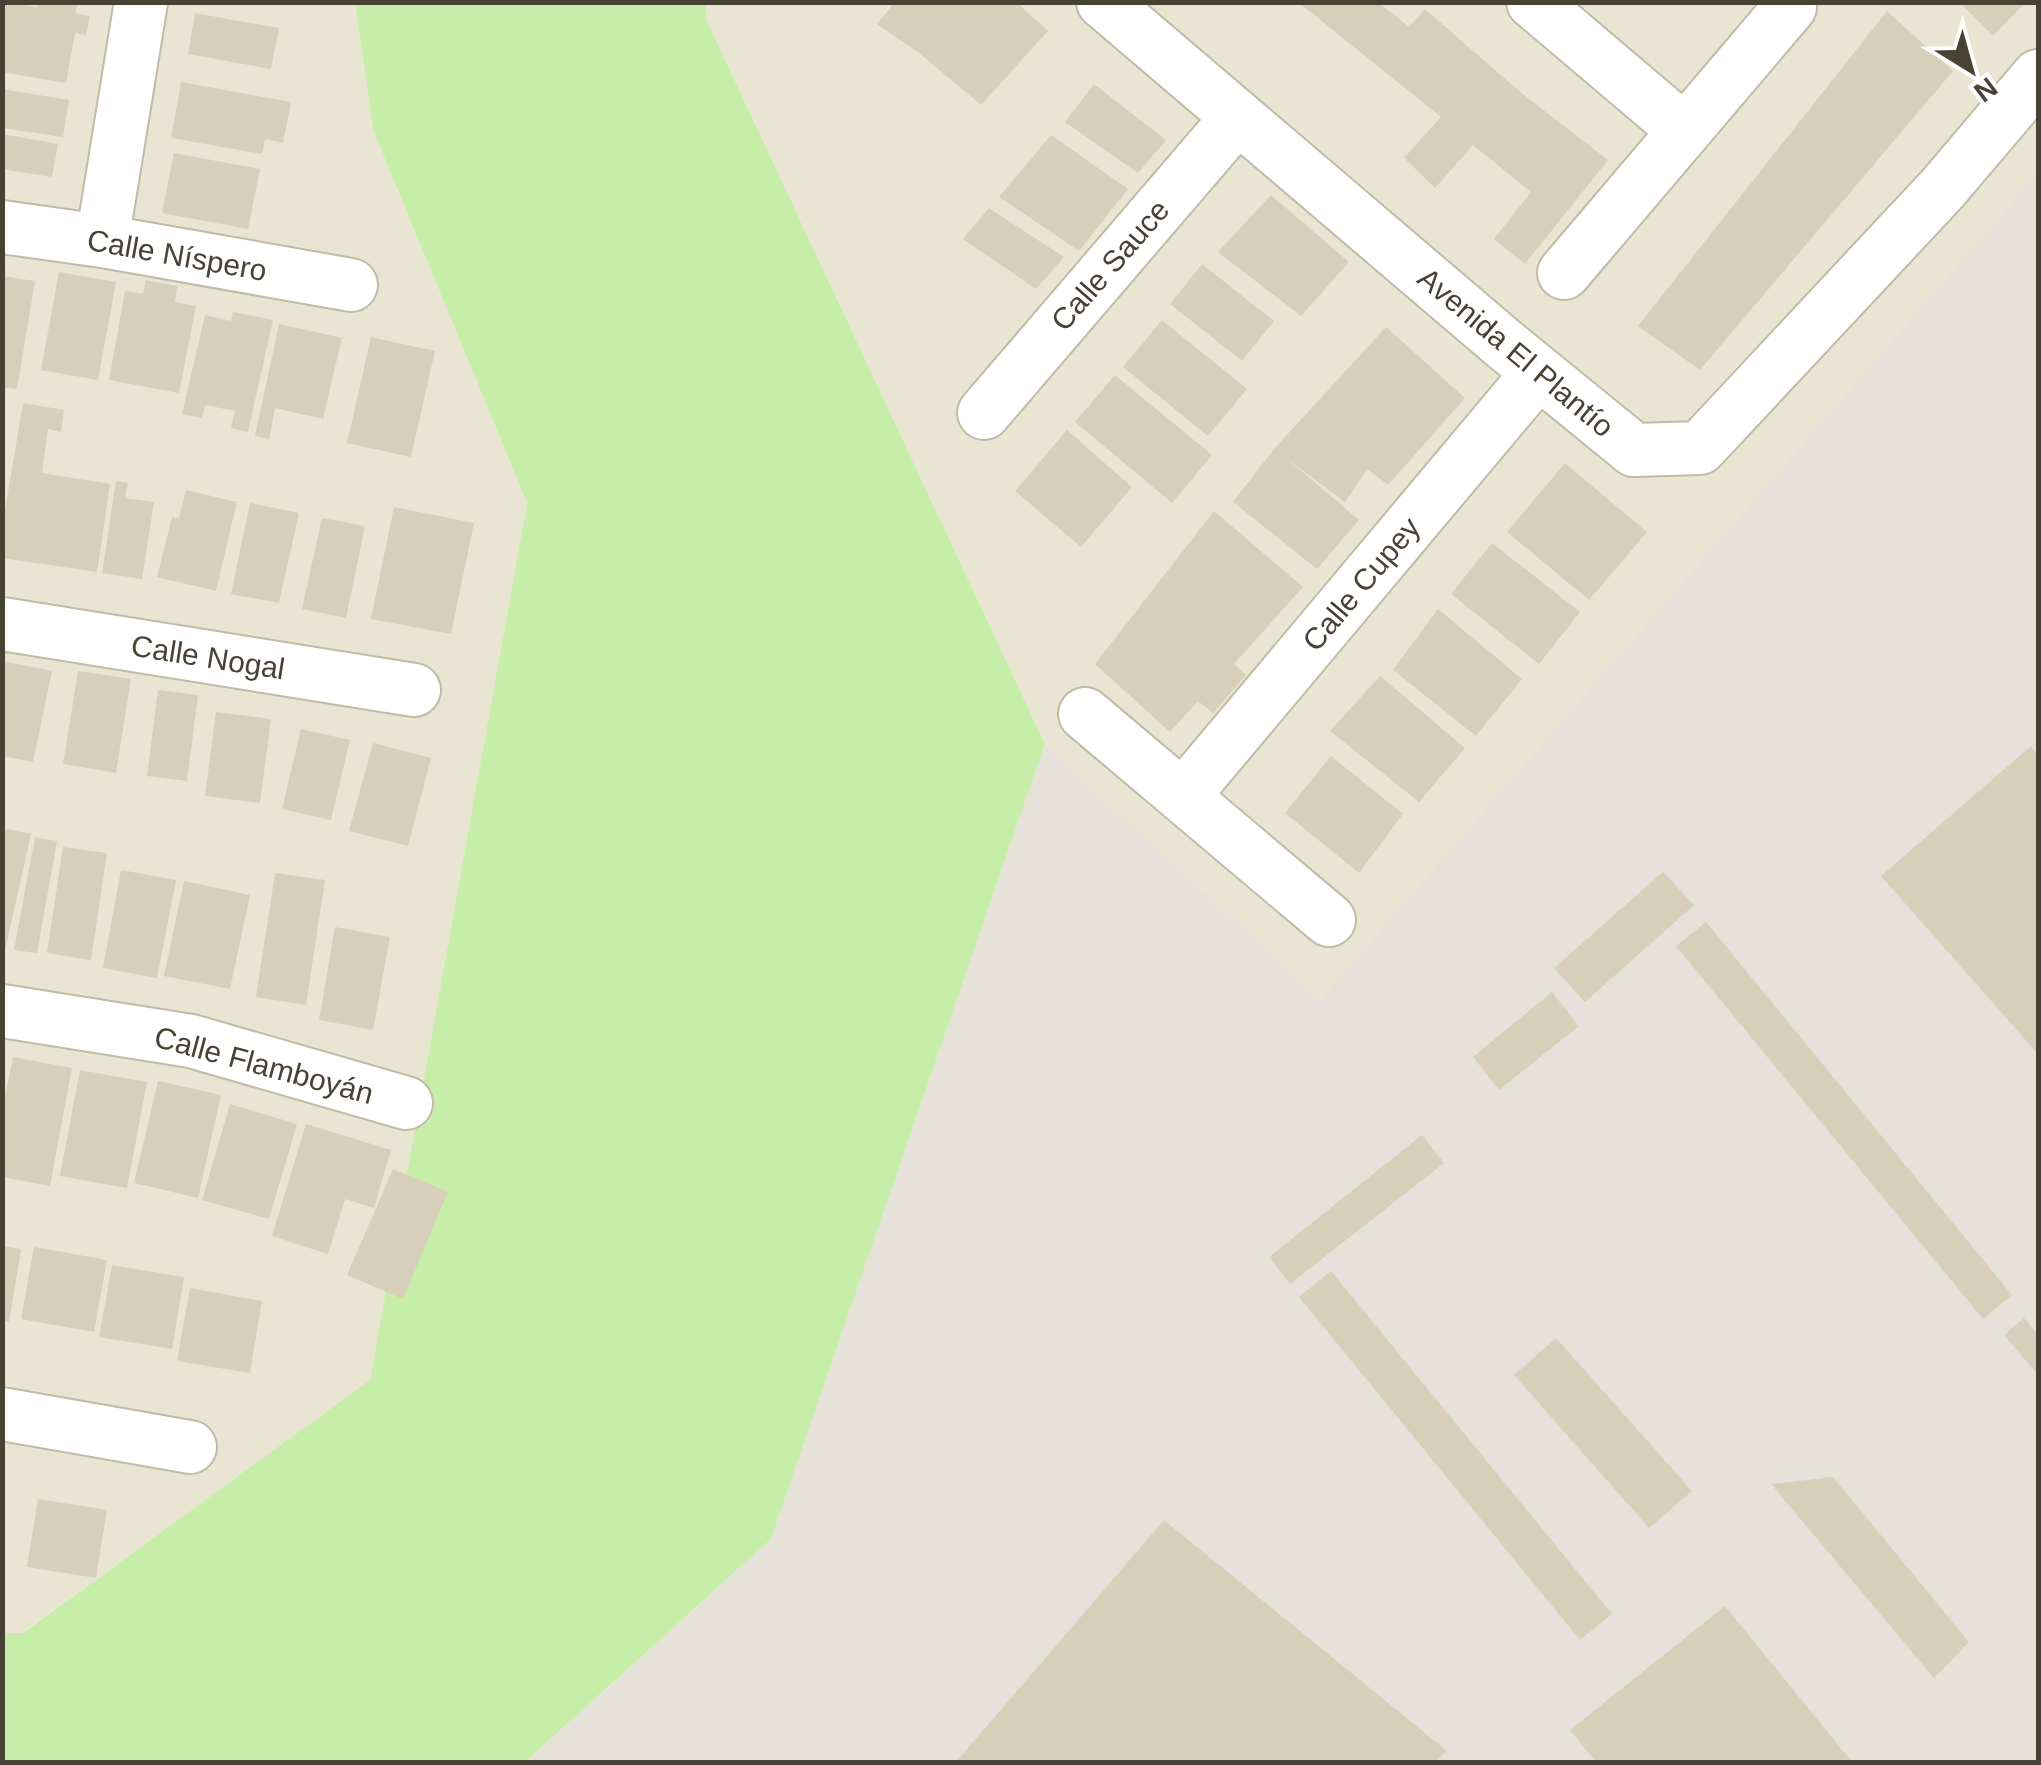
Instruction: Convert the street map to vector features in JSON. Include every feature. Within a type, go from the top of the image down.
[{"type":"street","points":[[102,241],[140,2]]},
{"type":"street","points":[[1533,2],[1685,131]]},
{"type":"street","name":"Avenida El Plantío","points":[[1110,5],[1237,118],[1634,450],[1700,448],[1943,188],[2038,76]]},
{"type":"street","points":[[1564,273],[1790,7]]},
{"type":"street","name":"Calle Sauce","points":[[984,413],[1237,118]]},
{"type":"street","name":"Calle Níspero","points":[[2,227],[351,285]]},
{"type":"street","name":"Calle Cupey","points":[[1184,795],[1538,373]]},
{"type":"street","name":"Calle Nogal","points":[[2,624],[414,690]]},
{"type":"street","points":[[1085,714],[1329,920]]},
{"type":"street","name":"Calle Flamboyán","points":[[2,1011],[191,1041],[406,1103]]},
{"type":"street","points":[[2,1414],[190,1447]]},
{"type":"shaded area","points":[[2,3],[355,3],[373,130],[527,503],[370,1381],[22,1633],[3,1633]]},
{"type":"shaded area","points":[[706,3],[2038,3],[2038,172],[1320,999],[1045,744],[706,19]]},
{"type":"shaded area","points":[[2038,172],[2038,1762],[525,1762],[771,1539],[1045,744],[1320,999]]},
{"type":"green space","points":[[355,3],[706,3],[706,19],[1045,744],[771,1539],[525,1762],[3,1762],[2,1633],[23,1633],[370,1380],[527,503],[373,130]]},
{"type":"building","points":[[2,2],[38,7],[39,2],[64,2],[77,5],[75,13],[90,16],[86,35],[75,33],[66,83],[2,72]]},
{"type":"building","points":[[895,2],[1016,2],[1048,31],[981,105],[918,52],[877,24]]},
{"type":"building","points":[[1298,2],[1378,2],[1409,27],[1425,9],[1519,91],[1608,160],[1525,264],[1494,239],[1531,192],[1473,145],[1435,188],[1404,158],[1441,117]]},
{"type":"building","points":[[1959,2],[2026,2],[1993,36]]},
{"type":"building","points":[[1887,11],[1953,71],[1700,370],[1638,326]]},
{"type":"building","points":[[195,13],[279,28],[271,69],[188,54]]},
{"type":"building","points":[[181,82],[291,102],[283,143],[265,139],[262,154],[171,138]]},
{"type":"building","points":[[1094,84],[1166,140],[1138,173],[1065,122]]},
{"type":"building","points":[[2,89],[69,100],[63,137],[2,128]]},
{"type":"building","points":[[2,134],[58,144],[52,177],[2,169]]},
{"type":"building","points":[[1051,135],[1128,189],[1079,251],[999,197]]},
{"type":"building","points":[[174,153],[260,169],[248,229],[162,213]]},
{"type":"building","points":[[1271,195],[1349,262],[1301,316],[1218,252]]},
{"type":"building","points":[[989,208],[1064,257],[1036,289],[963,239]]},
{"type":"building","points":[[1202,264],[1274,321],[1242,361],[1170,304]]},
{"type":"building","points":[[59,272],[116,282],[98,380],[41,370]]},
{"type":"building","points":[[2,276],[35,281],[17,389],[2,387]]},
{"type":"building","points":[[146,280],[177,286],[175,302],[196,306],[179,393],[109,380],[125,291],[143,294]]},
{"type":"building","points":[[233,312],[273,320],[248,432],[231,428],[235,411],[205,405],[202,418],[182,414],[205,315],[231,321]]},
{"type":"building","points":[[1162,320],[1247,389],[1208,436],[1123,367]]},
{"type":"building","points":[[279,324],[342,338],[323,419],[275,408],[269,439],[255,436]]},
{"type":"building","points":[[1386,327],[1465,398],[1388,485],[1367,469],[1345,502],[1286,458],[1359,520],[1317,569],[1233,502],[1274,449]]},
{"type":"building","points":[[371,337],[435,351],[411,457],[347,443]]},
{"type":"building","points":[[1115,375],[1212,455],[1172,503],[1075,422]]},
{"type":"building","points":[[23,403],[64,410],[61,432],[48,429],[42,473],[110,484],[97,572],[2,558],[2,528]]},
{"type":"building","points":[[1067,430],[1132,487],[1081,547],[1015,491]]},
{"type":"building","points":[[1565,463],[1647,532],[1589,600],[1507,532]]},
{"type":"building","points":[[116,481],[128,483],[125,498],[154,502],[142,579],[102,573]]},
{"type":"building","points":[[186,490],[237,502],[216,591],[157,577],[172,517],[179,518]]},
{"type":"building","points":[[250,503],[299,513],[279,603],[231,594]]},
{"type":"building","points":[[394,507],[474,523],[451,634],[371,619]]},
{"type":"building","points":[[1214,511],[1303,587],[1234,664],[1246,675],[1213,713],[1198,701],[1170,732],[1095,664]]},
{"type":"building","points":[[322,518],[365,526],[346,618],[302,609]]},
{"type":"building","points":[[1492,543],[1580,612],[1539,664],[1451,594]]},
{"type":"building","points":[[1438,609],[1522,679],[1476,736],[1393,670]]},
{"type":"building","points":[[3,661],[52,671],[33,762],[2,756]]},
{"type":"building","points":[[78,671],[131,679],[116,773],[63,764]]},
{"type":"building","points":[[1380,676],[1465,748],[1419,802],[1330,731]]},
{"type":"building","points":[[158,690],[198,695],[187,781],[147,776]]},
{"type":"building","points":[[216,712],[271,719],[260,803],[205,796]]},
{"type":"building","points":[[301,729],[350,740],[331,820],[282,809]]},
{"type":"building","points":[[373,743],[431,758],[408,846],[349,831]]},
{"type":"building","points":[[2031,746],[2038,755],[2038,1054],[1881,876]]},
{"type":"building","points":[[1331,756],[1403,814],[1359,873],[1285,813]]},
{"type":"building","points":[[2,828],[31,834],[4,955],[2,955]]},
{"type":"building","points":[[35,837],[57,841],[37,953],[14,950]]},
{"type":"building","points":[[63,847],[107,853],[91,960],[47,953]]},
{"type":"building","points":[[121,870],[176,880],[157,978],[103,968]]},
{"type":"building","points":[[1663,872],[1694,905],[1585,1002],[1554,968]]},
{"type":"building","points":[[275,873],[325,880],[306,1005],[256,997]]},
{"type":"building","points":[[184,881],[250,895],[230,989],[164,976]]},
{"type":"building","points":[[1706,922],[2012,1295],[1983,1319],[1676,946]]},
{"type":"building","points":[[335,927],[390,937],[373,1030],[319,1020]]},
{"type":"building","points":[[1552,992],[1579,1026],[1499,1090],[1473,1057]]},
{"type":"building","points":[[13,1057],[72,1068],[50,1186],[2,1177],[2,1113]]},
{"type":"building","points":[[80,1070],[147,1082],[127,1188],[60,1176]]},
{"type":"building","points":[[158,1081],[221,1095],[198,1198],[134,1183]]},
{"type":"building","points":[[230,1104],[297,1124],[269,1219],[202,1200]]},
{"type":"building","points":[[306,1124],[391,1150],[374,1208],[345,1199],[328,1254],[272,1236]]},
{"type":"building","points":[[1422,1135],[1444,1163],[1290,1284],[1269,1257]]},
{"type":"building","points":[[393,1169],[448,1192],[403,1299],[347,1275]]},
{"type":"building","points":[[2,1246],[21,1249],[9,1322],[2,1321]]},
{"type":"building","points":[[34,1247],[107,1260],[94,1332],[21,1319]]},
{"type":"building","points":[[112,1265],[184,1277],[172,1349],[99,1337]]},
{"type":"building","points":[[1331,1271],[1612,1614],[1580,1640],[1299,1297]]},
{"type":"building","points":[[190,1288],[262,1301],[250,1373],[177,1361]]},
{"type":"building","points":[[2024,1318],[2038,1335],[2038,1375],[2004,1335]]},
{"type":"building","points":[[1556,1338],[1692,1491],[1649,1528],[1514,1375]]},
{"type":"building","points":[[1833,1477],[1969,1642],[1934,1678],[1771,1484]]},
{"type":"building","points":[[38,1499],[107,1510],[96,1578],[27,1567]]},
{"type":"building","points":[[1164,1520],[1447,1751],[1435,1762],[956,1762]]},
{"type":"building","points":[[1725,1606],[1852,1762],[1596,1762],[1570,1730]]}]
